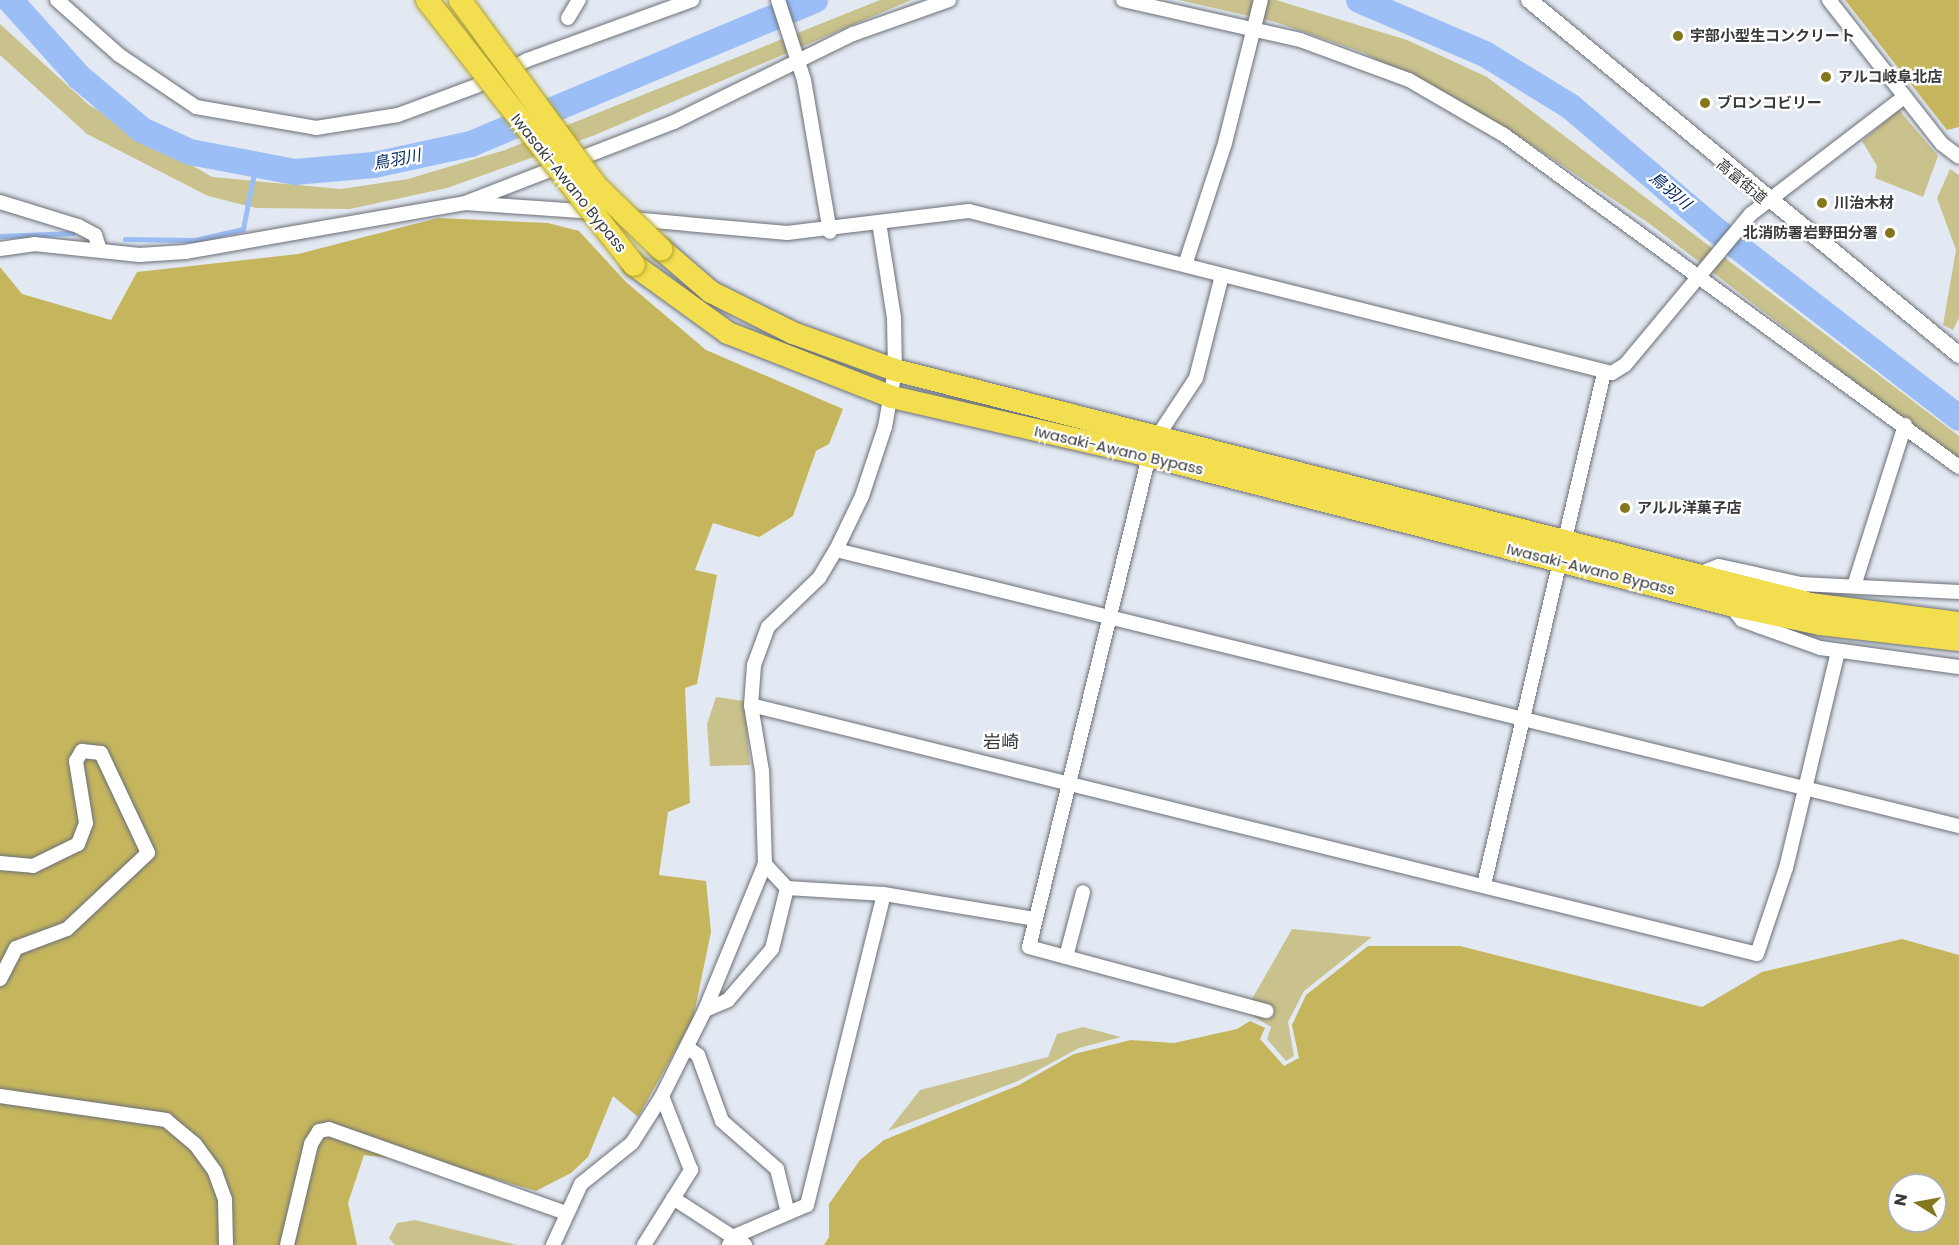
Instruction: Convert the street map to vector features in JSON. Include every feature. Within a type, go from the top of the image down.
[{"type":"highway","name":"Iwasaki-Awano Bypass","points":[[427,0],[634,265],[728,333],[892,397],[1153,446]]},
{"type":"highway","name":"Iwasaki-Awano Bypass","points":[[459,0],[596,186],[661,249],[711,292],[793,333],[895,370],[1153,446],[1564,552],[1730,605],[1870,622],[1959,623]]},
{"type":"highway","name":"Iwasaki-Awano Bypass","points":[[1564,552],[1698,574],[1870,622],[1959,640]]},
{"type":"street","points":[[57,0],[119,55],[196,107],[316,128],[398,115],[476,86],[526,60],[692,0]]},
{"type":"street","points":[[568,18],[579,0]]},
{"type":"street","points":[[778,0],[799,59],[830,232]]},
{"type":"street","points":[[0,249],[34,244],[100,250],[185,252],[465,203],[674,122],[864,29],[949,0]]},
{"type":"street","points":[[1123,0],[1252,26],[1409,80],[1504,135],[1701,272],[1959,467]]},
{"type":"street","points":[[1185,265],[1225,143],[1252,26],[1261,0]]},
{"type":"street","name":"高富街道","points":[[1529,0],[1766,201],[1959,355]]},
{"type":"street","points":[[1829,0],[1904,97],[1959,157]]},
{"type":"street","points":[[465,203],[579,209],[673,226],[830,232],[879,222],[969,211],[1604,373],[1625,365],[1701,272],[1766,201],[1904,97]]},
{"type":"street","points":[[0,202],[78,226],[95,235],[100,250]]},
{"type":"street","points":[[553,1245],[581,1184],[632,1143],[662,1095],[688,1048],[705,1010],[765,864],[762,771],[751,705],[754,665],[768,627],[819,579],[836,550],[862,496],[892,397],[895,370],[894,318],[879,222]]},
{"type":"street","points":[[1222,275],[1196,378],[1153,446],[1029,947],[1267,1011]]},
{"type":"street","points":[[1484,885],[1564,552],[1604,373]]},
{"type":"street","points":[[1854,586],[1905,425]]},
{"type":"street","points":[[836,550],[1802,790],[1959,826]]},
{"type":"street","points":[[1698,574],[1719,566],[1801,584],[1959,592]]},
{"type":"street","points":[[1730,605],[1742,620],[1838,652],[1959,668]]},
{"type":"street","points":[[751,705],[1757,954],[1786,868],[1802,790],[1838,652]]},
{"type":"street","points":[[0,863],[33,866],[78,844],[86,823],[76,761],[82,751],[101,753],[148,853],[67,929],[16,948],[0,979]]},
{"type":"street","points":[[765,864],[787,888],[884,894],[1035,919]]},
{"type":"street","points":[[705,1010],[728,1000],[772,949],[787,888]]},
{"type":"street","points":[[1066,957],[1083,892]]},
{"type":"street","points":[[673,1198],[736,1242],[807,1205],[884,894]]},
{"type":"street","points":[[688,1048],[698,1055],[722,1121],[777,1169],[788,1213]]},
{"type":"street","points":[[644,1245],[691,1170],[662,1095]]},
{"type":"street","points":[[0,1096],[166,1120],[195,1144],[215,1172],[225,1200],[226,1245]]},
{"type":"street","points":[[287,1245],[311,1144],[319,1131],[329,1129],[566,1213]]},
{"type":"shaded area","points":[[880,0],[911,0],[595,135],[447,188],[350,209],[256,208],[208,196],[87,134],[0,55],[0,24],[89,105],[212,177],[341,189],[408,179],[505,150]]},
{"type":"shaded area","points":[[1179,0],[1276,0],[1407,40],[1487,77],[1959,436],[1959,462],[1650,224],[1517,135],[1362,52],[1275,22]]},
{"type":"shaded area","points":[[1845,0],[1959,0],[1959,127],[1947,130]]},
{"type":"shaded area","points":[[1899,110],[1938,156],[1923,197],[1875,178],[1877,166],[1862,141]]},
{"type":"shaded area","points":[[1950,169],[1959,175],[1959,318],[1953,330],[1943,325],[1956,250],[1937,198]]},
{"type":"shaded area","points":[[438,218],[548,223],[579,231],[626,282],[706,350],[843,409],[829,444],[816,451],[793,516],[759,537],[713,523],[695,570],[717,575],[697,684],[685,688],[690,803],[668,812],[659,875],[706,881],[711,932],[693,1019],[638,1117],[613,1096],[588,1157],[571,1173],[536,1191],[448,1165],[364,1155],[348,1203],[357,1245],[0,1245],[0,267],[22,294],[111,320],[137,272],[298,254]]},
{"type":"shaded area","points":[[716,697],[744,701],[750,765],[710,766],[707,724]]},
{"type":"shaded area","points":[[1292,929],[1372,937],[1304,991],[1288,1022],[1294,1056],[1286,1061],[1267,1039],[1271,1027],[1245,1011]]},
{"type":"shaded area","points":[[1902,939],[1959,955],[1959,1245],[824,1245],[829,1237],[829,1204],[860,1160],[884,1140],[1019,1085],[1074,1054],[1131,1040],[1174,1043],[1237,1029],[1250,1021],[1265,1028],[1260,1039],[1284,1066],[1299,1058],[1292,1025],[1306,995],[1368,946],[1460,946],[1702,1007],[1762,972]]},
{"type":"shaded area","points":[[1083,1027],[1121,1037],[1079,1048],[1018,1081],[888,1131],[920,1090],[1048,1057],[1057,1034]]},
{"type":"shaded area","points":[[415,1220],[517,1245],[395,1245],[389,1238],[397,1223]]},
{"type":"waterway","name":"鳥羽川","points":[[10,0],[79,77],[142,130],[190,152],[295,172],[374,165],[471,144],[815,0]]},
{"type":"waterway","name":"鳥羽川","points":[[1359,0],[1485,54],[1571,107],[1712,227],[1959,418]]},
{"type":"waterway","points":[[125,239],[195,240],[243,229],[255,168]]},
{"type":"waterway","points":[[0,236],[73,233]]},
{"type":"place","name":"宇部小型生コンクリート","points":[[1678,36]]},
{"type":"place","name":"アルコ岐阜北店","points":[[1826,77]]},
{"type":"place","name":"ブロンコビリー","points":[[1705,103]]},
{"type":"place","name":"川治木材","points":[[1822,203]]},
{"type":"place","name":"北消防署岩野田分署","points":[[1890,233]]},
{"type":"place","name":"アルル洋菓子店","points":[[1625,508]]},
{"type":"district","name":"岩崎","points":[[1001,742]]}]
